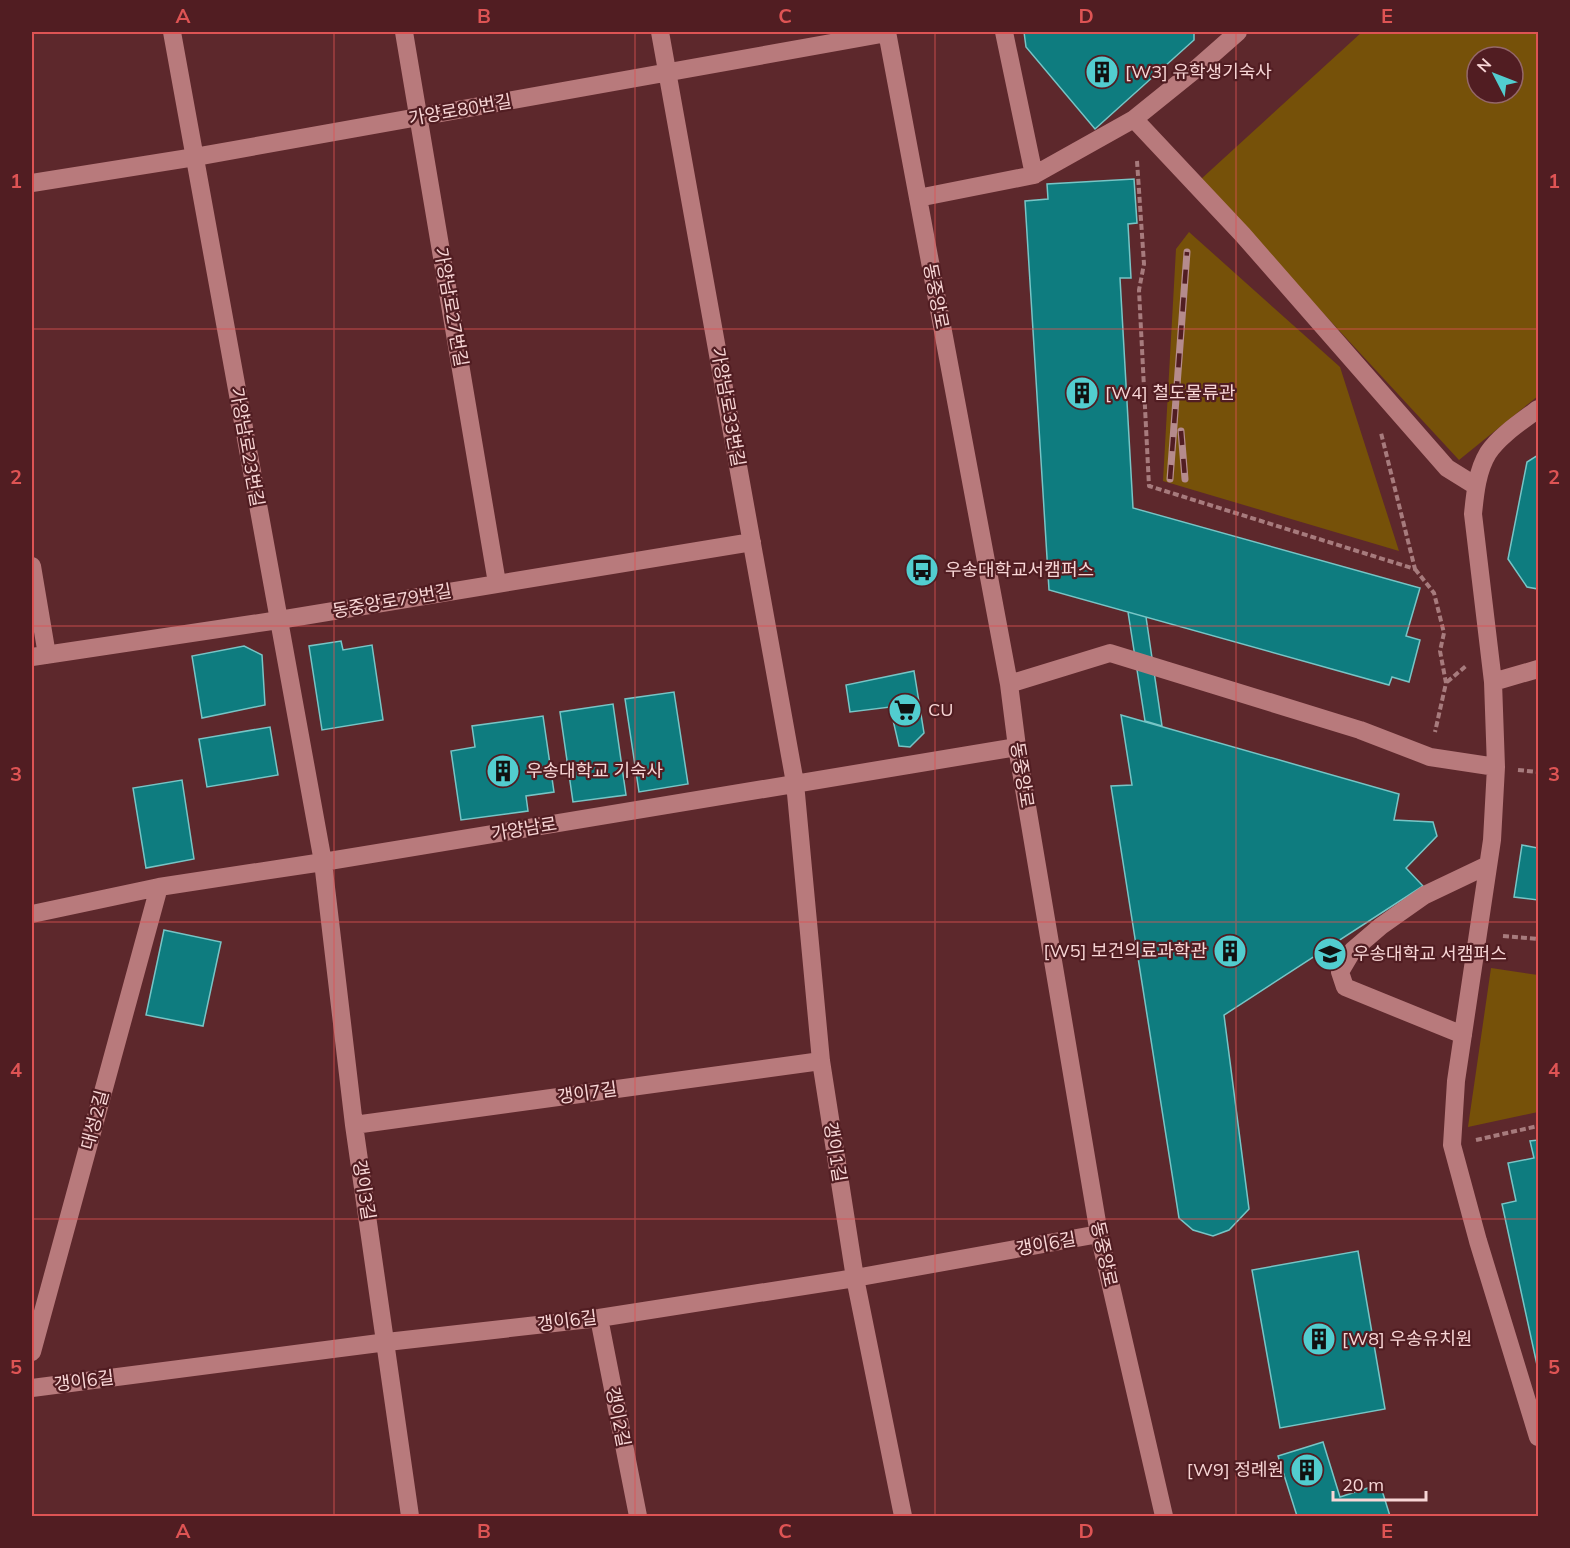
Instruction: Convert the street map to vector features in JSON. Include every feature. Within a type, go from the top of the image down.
[{"type":"street","name":"가양남로23번길","points":[[172,32],[323,862]]},
{"type":"street","name":"가양남로27번길","points":[[404,32],[497,584]]},
{"type":"street","name":"가양남로33번길","points":[[660,32],[795,783]]},
{"type":"street","name":"가양로80번길","points":[[32,183],[195,157],[887,32]]},
{"type":"street","name":"동중앙로","points":[[887,32],[1009,684],[1017,747],[1099,1234],[1164,1516]]},
{"type":"street","points":[[1004,32],[1034,175]]},
{"type":"street","points":[[918,198],[1034,175],[1134,119],[1238,32]]},
{"type":"street","points":[[1134,119],[1243,235],[1447,468],[1476,486]]},
{"type":"street","points":[[1539,409],[1513,427],[1488,453],[1476,486],[1473,514],[1493,682],[1496,767],[1492,840],[1456,1081],[1452,1145],[1478,1241],[1539,1437]]},
{"type":"street","name":"동중앙로79번길","points":[[39,656],[279,620],[752,542]]},
{"type":"street","points":[[32,566],[39,656]]},
{"type":"street","points":[[1009,684],[1110,654],[1360,730],[1430,757],[1496,767]]},
{"type":"street","points":[[1493,682],[1539,669]]},
{"type":"street","name":"가양남로","points":[[32,914],[159,887],[1017,747]]},
{"type":"street","name":"갱이1길","points":[[795,783],[821,1061],[855,1278],[903,1516]]},
{"type":"street","name":"갱이3길","points":[[323,862],[354,1125],[387,1342],[410,1516]]},
{"type":"street","points":[[1463,1035],[1345,987],[1340,972],[1353,950],[1381,926],[1425,895],[1488,865]]},
{"type":"street","name":"대성2길","points":[[32,1352],[159,887]]},
{"type":"street","name":"갱이7길","points":[[354,1125],[821,1061]]},
{"type":"street","name":"갱이6길","points":[[32,1388],[387,1342],[599,1318],[855,1278],[1099,1234]]},
{"type":"street","name":"갱이2길","points":[[599,1318],[638,1516]]},
{"type":"path","points":[[1137,152],[1144,264],[1139,290],[1149,486],[1415,569]]},
{"type":"path","points":[[1378,422],[1415,569],[1434,593],[1444,633],[1440,651],[1446,683],[1430,757]]},
{"type":"path","points":[[1478,936],[1521,936],[1539,939]]},
{"type":"path","points":[[1452,1145],[1539,1126]]},
{"type":"shaded area","points":[[1362,32],[1538,32],[1538,396],[1459,460],[1200,180]]},
{"type":"shaded area","points":[[1189,232],[1340,367],[1399,551],[1163,481],[1176,249]]},
{"type":"shaded area","points":[[1491,968],[1538,975],[1538,1112],[1468,1127]]},
{"type":"building","name":"[W3] 유학생기숙사","points":[[1024,32],[1194,32],[1194,40],[1095,129],[1026,47]]},
{"type":"building","name":"[W4] 철도물류관","points":[[1134,179],[1137,223],[1128,224],[1131,278],[1120,278],[1133,508],[1420,588],[1406,636],[1420,640],[1409,682],[1392,677],[1389,685],[1049,590],[1025,201],[1048,199],[1047,184]]},
{"type":"building","points":[[1538,455],[1538,589],[1527,587],[1508,559],[1527,462]]},
{"type":"building","points":[[1128,612],[1146,617],[1162,726],[1145,721]]},
{"type":"building","points":[[341,641],[343,650],[372,645],[383,720],[322,730],[309,646]]},
{"type":"building","points":[[244,646],[262,655],[265,705],[202,718],[192,656]]},
{"type":"building","name":"CU","points":[[914,671],[924,733],[910,747],[899,746],[890,707],[850,712],[846,685]]},
{"type":"building","points":[[674,692],[688,784],[639,792],[625,699]]},
{"type":"building","points":[[613,704],[626,795],[573,802],[560,712]]},
{"type":"building","name":"[W5] 보건의료과학관","points":[[1121,715],[1399,794],[1394,820],[1433,822],[1437,836],[1406,868],[1423,886],[1224,1015],[1249,1209],[1229,1230],[1213,1236],[1193,1230],[1179,1218],[1111,786],[1132,785]]},
{"type":"building","name":"우송대학교 기숙사","points":[[543,716],[554,792],[526,796],[528,811],[461,820],[451,751],[475,747],[472,726]]},
{"type":"building","points":[[270,727],[278,775],[207,787],[199,739]]},
{"type":"building","points":[[182,780],[194,859],[146,868],[133,788]]},
{"type":"building","points":[[1522,845],[1538,848],[1538,900],[1514,897]]},
{"type":"building","points":[[164,930],[221,942],[203,1026],[146,1015]]},
{"type":"building","points":[[1538,1140],[1537,1365],[1502,1204],[1516,1201],[1508,1163],[1534,1158],[1530,1141]]},
{"type":"building","name":"[W8] 우송유치원","points":[[1358,1251],[1385,1409],[1280,1428],[1252,1270]]},
{"type":"building","name":"[W9] 정례원","points":[[1323,1442],[1340,1497],[1380,1484],[1390,1516],[1297,1516],[1278,1456]]},
{"type":"railway","points":[[1170,479],[1187,252]]},
{"type":"railway","points":[[1181,431],[1185,479]]},
{"type":"place","name":"[W3] 유학생기숙사","points":[[1102,72]]},
{"type":"place","name":"[W4] 철도물류관","points":[[1082,393]]},
{"type":"place","name":"우송대학교서캠퍼스","points":[[922,570]]},
{"type":"place","name":"CU","points":[[905,710]]},
{"type":"place","name":"우송대학교 기숙사","points":[[503,771]]},
{"type":"place","name":"[W5] 보건의료과학관","points":[[1230,951]]},
{"type":"place","name":"우송대학교 서캠퍼스","points":[[1330,954]]},
{"type":"place","name":"[W8] 우송유치원","points":[[1319,1339]]},
{"type":"place","name":"[W9] 정례원","points":[[1307,1470]]}]
